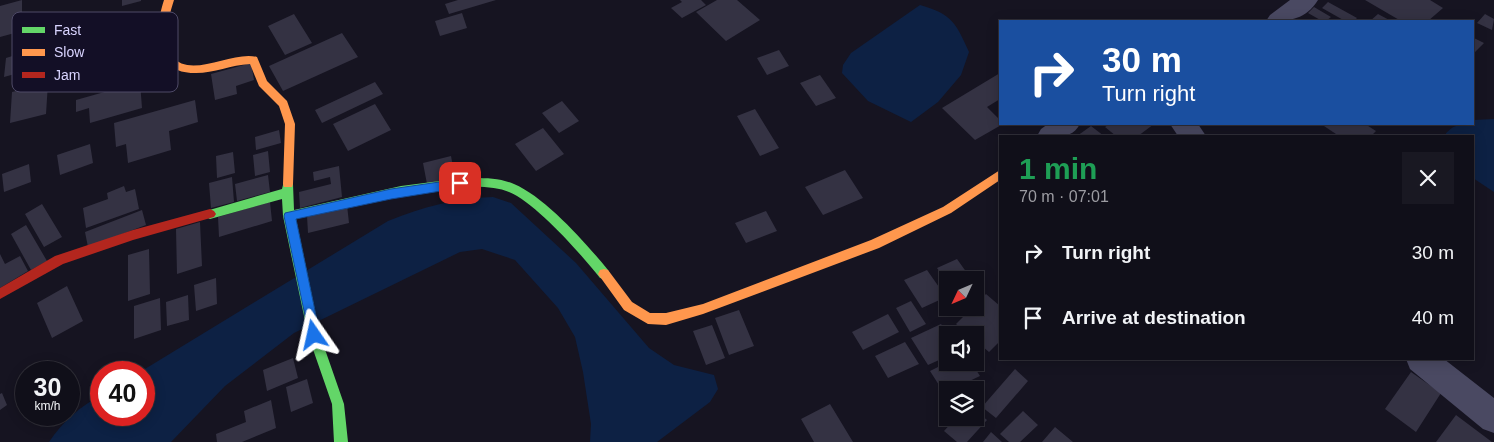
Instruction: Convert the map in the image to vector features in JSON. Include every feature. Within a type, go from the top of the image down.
[{"type":"street","points":[[164,12],[170,0]]},
{"type":"street","points":[[1279,20],[1306,0]]},
{"type":"street","points":[[178,65],[193,69],[242,59],[253,60],[264,83],[283,104],[290,124],[286,193],[289,216],[314,335],[338,404],[341,442]]},
{"type":"street","points":[[1051,135],[1066,125]]},
{"type":"street","points":[[1183,125],[1192,135]]},
{"type":"street","points":[[289,216],[382,196],[460,183],[492,184],[510,187],[532,200],[600,269],[628,306],[648,318],[666,319],[703,310],[875,244],[947,210],[999,175]]},
{"type":"street","points":[[0,294],[59,260],[185,220],[286,193]]},
{"type":"street","points":[[1422,360],[1494,418]]},
{"type":"water","points":[[920,5],[939,12],[952,21],[969,52],[961,75],[938,102],[911,122],[868,101],[842,73],[843,65],[851,53]]},
{"type":"water","points":[[1494,119],[1494,192],[1474,179],[1474,135],[1445,135],[1453,127],[1474,125],[1474,120]]},
{"type":"water","points":[[493,197],[511,203],[576,263],[649,348],[674,365],[714,375],[718,389],[710,402],[657,442],[590,442],[591,424],[583,372],[575,337],[558,308],[515,260],[482,249],[460,252],[294,333],[225,386],[171,442],[49,442],[61,426],[80,426],[80,409],[90,402],[90,426],[155,426],[155,363],[388,221],[414,211],[465,199]]},
{"type":"building","points":[[22,0],[22,12],[12,12],[12,34],[0,37],[0,6]]},
{"type":"building","points":[[122,0],[141,0],[141,1],[122,6]]},
{"type":"building","points":[[458,0],[496,0],[449,14],[445,4]]},
{"type":"building","points":[[680,0],[701,0],[706,5],[682,18],[671,8],[682,2]]},
{"type":"building","points":[[717,0],[737,0],[760,20],[726,41],[696,12]]},
{"type":"building","points":[[1365,0],[1430,0],[1443,8],[1429,20],[1399,20]]},
{"type":"building","points":[[1328,2],[1357,18],[1355,20],[1343,20],[1322,8]]},
{"type":"building","points":[[1314,7],[1331,17],[1327,20],[1320,20],[1308,13]]},
{"type":"building","points":[[462,13],[467,28],[440,36],[435,21]]},
{"type":"building","points":[[294,14],[312,43],[285,55],[268,26]]},
{"type":"building","points":[[1378,14],[1389,20],[1371,20]]},
{"type":"building","points":[[1485,14],[1494,19],[1492,30],[1477,23]]},
{"type":"building","points":[[342,33],[358,57],[283,91],[269,66]]},
{"type":"building","points":[[1474,38],[1484,43],[1474,53]]},
{"type":"building","points":[[779,50],[789,66],[767,75],[757,58]]},
{"type":"building","points":[[12,56],[12,75],[4,77],[6,58]]},
{"type":"building","points":[[251,63],[254,80],[236,86],[237,94],[215,100],[211,74]]},
{"type":"building","points":[[999,74],[999,100],[987,107],[999,119],[999,125],[1001,125],[975,140],[942,108]]},
{"type":"building","points":[[820,75],[836,98],[816,106],[800,83]]},
{"type":"building","points":[[375,82],[383,94],[322,123],[315,110]]},
{"type":"building","points":[[12,92],[47,92],[46,114],[10,123]]},
{"type":"building","points":[[104,92],[141,92],[142,108],[90,123],[89,108],[76,112],[76,100]]},
{"type":"building","points":[[195,100],[198,122],[169,131],[171,150],[128,163],[126,144],[116,147],[114,123]]},
{"type":"building","points":[[562,101],[579,121],[559,133],[542,113]]},
{"type":"building","points":[[375,104],[391,130],[348,151],[333,124]]},
{"type":"building","points":[[755,109],[779,148],[760,156],[737,116]]},
{"type":"building","points":[[1108,125],[1153,125],[1139,135],[1115,135],[1105,127]]},
{"type":"building","points":[[1322,125],[1367,125],[1376,131],[1372,135],[1338,135]]},
{"type":"building","points":[[1091,126],[1103,135],[1078,135]]},
{"type":"building","points":[[543,128],[564,154],[536,171],[515,144]]},
{"type":"building","points":[[279,130],[281,143],[256,150],[255,137]]},
{"type":"building","points":[[90,144],[93,163],[60,175],[57,155]]},
{"type":"building","points":[[268,151],[270,172],[255,176],[253,155]]},
{"type":"building","points":[[233,152],[235,173],[217,178],[216,156]]},
{"type":"building","points":[[451,156],[455,177],[427,184],[423,163]]},
{"type":"building","points":[[29,164],[31,182],[4,192],[2,174]]},
{"type":"building","points":[[339,166],[342,197],[300,208],[299,192],[331,184],[330,177],[314,181],[313,172]]},
{"type":"building","points":[[845,170],[863,198],[823,215],[805,187]]},
{"type":"building","points":[[268,175],[270,192],[237,201],[235,184]]},
{"type":"building","points":[[232,177],[234,202],[211,208],[209,183]]},
{"type":"building","points":[[124,186],[126,192],[135,189],[139,209],[86,228],[83,208],[108,199],[107,193]]},
{"type":"building","points":[[270,202],[272,221],[219,237],[218,217]]},
{"type":"building","points":[[42,204],[62,237],[44,247],[25,214]]},
{"type":"building","points":[[347,205],[349,223],[308,233],[307,216]]},
{"type":"building","points":[[142,210],[146,225],[88,247],[85,232]]},
{"type":"building","points":[[766,211],[777,231],[746,243],[735,223]]},
{"type":"building","points":[[200,222],[202,266],[177,274],[176,229]]},
{"type":"building","points":[[26,225],[47,261],[31,270],[11,234]]},
{"type":"building","points":[[149,249],[150,294],[128,301],[128,255]]},
{"type":"building","points":[[0,254],[5,264],[20,256],[28,271],[0,288]]},
{"type":"building","points":[[957,259],[966,271],[939,271],[937,268]]},
{"type":"building","points":[[927,270],[939,287],[939,300],[922,308],[904,280]]},
{"type":"building","points":[[216,278],[217,304],[196,311],[194,285]]},
{"type":"building","points":[[67,286],[83,321],[52,338],[37,303]]},
{"type":"building","points":[[986,294],[999,305],[999,342],[989,352],[984,348],[984,326],[958,326],[956,324],[964,316],[984,316],[984,296]]},
{"type":"building","points":[[188,295],[189,320],[167,326],[166,302]]},
{"type":"building","points":[[160,298],[161,330],[134,339],[134,306]]},
{"type":"building","points":[[911,301],[926,324],[910,332],[896,308]]},
{"type":"building","points":[[739,310],[754,346],[729,355],[715,318]]},
{"type":"building","points":[[888,314],[899,332],[863,350],[852,332]]},
{"type":"building","points":[[941,324],[942,326],[939,326],[939,360],[928,365],[911,338]]},
{"type":"building","points":[[712,325],[725,358],[706,365],[693,331]]},
{"type":"building","points":[[905,342],[919,364],[888,378],[875,356]]},
{"type":"building","points":[[293,358],[298,378],[267,391],[263,370]]},
{"type":"building","points":[[939,366],[939,371],[977,371],[980,376],[969,381],[939,381],[939,385],[930,371]]},
{"type":"building","points":[[1015,369],[1028,381],[996,418],[984,409],[984,405]]},
{"type":"building","points":[[1411,372],[1441,393],[1416,432],[1385,409]]},
{"type":"building","points":[[307,379],[313,403],[291,412],[286,387]]},
{"type":"building","points":[[2,393],[7,405],[0,410],[0,394]]},
{"type":"building","points":[[271,400],[276,428],[242,442],[217,442],[216,434],[246,422],[244,411]]},
{"type":"building","points":[[830,404],[853,442],[814,442],[801,419]]},
{"type":"building","points":[[1023,411],[1038,425],[1020,442],[1009,442],[1000,434]]},
{"type":"building","points":[[1456,415],[1492,442],[1436,442]]},
{"type":"building","points":[[949,426],[982,426],[967,442],[957,442],[944,431]]},
{"type":"building","points":[[1055,427],[1073,442],[1042,442]]},
{"type":"building","points":[[991,432],[1002,442],[983,442]]},
{"type":"traffic: fast","points":[[289,216],[401,191],[463,183],[490,183],[510,187],[532,201],[573,239],[604,274]]},
{"type":"traffic: fast","points":[[288,184],[287,204],[314,335],[338,404],[341,442]]},
{"type":"traffic: fast","points":[[210,214],[286,193]]},
{"type":"traffic: slow","points":[[166,12],[169,0]]},
{"type":"traffic: slow","points":[[178,66],[196,69],[253,60],[263,83],[283,104],[290,124],[288,184]]},
{"type":"traffic: slow","points":[[604,274],[628,306],[648,318],[666,319],[703,309],[875,244],[947,210],[999,175]]},
{"type":"traffic: jam","points":[[0,294],[59,260],[133,235],[210,214]]},
{"type":"route","points":[[314,335],[289,216],[338,204],[460,183]]}]
